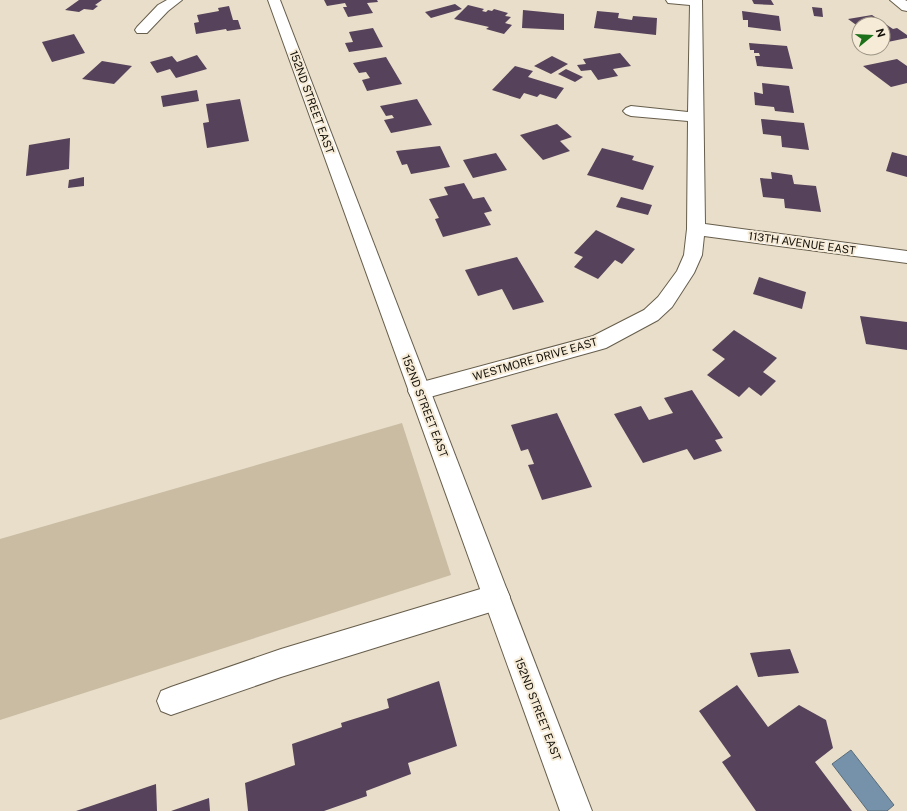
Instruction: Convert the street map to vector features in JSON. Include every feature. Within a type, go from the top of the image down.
[{"type":"street","points":[[142,30],[163,8],[176,0]]},
{"type":"street","name":"152ND STREET EAST","points":[[274,0],[576,811]]},
{"type":"street","points":[[672,0],[696,1]]},
{"type":"street","points":[[896,0],[907,7]]},
{"type":"street","name":"WESTMORE DRIVE EAST","points":[[419,391],[599,342],[651,315],[665,302],[686,273],[693,255],[696,229],[696,1]]},
{"type":"street","points":[[631,111],[696,117]]},
{"type":"street","name":"113TH AVENUE EAST","points":[[696,229],[907,257]]},
{"type":"street","points":[[171,701],[281,663],[497,598]]},
{"type":"shaded area","points":[[402,423],[451,575],[0,720],[0,539]]},
{"type":"water","points":[[851,750],[894,805],[887,811],[868,811],[832,764]]},
{"type":"building","points":[[79,0],[102,0],[95,5],[98,6],[93,10],[84,9],[79,12],[65,10]]},
{"type":"building","points":[[324,0],[377,0],[378,2],[367,3],[373,13],[348,17],[343,7],[347,7],[345,3],[327,6]]},
{"type":"building","points":[[752,0],[771,0],[774,5],[754,4]]},
{"type":"building","points":[[455,4],[462,9],[431,18],[425,12]]},
{"type":"building","points":[[468,5],[484,9],[482,11],[486,12],[494,9],[508,13],[505,16],[511,17],[505,23],[512,25],[504,34],[486,29],[489,27],[454,19]]},
{"type":"building","points":[[229,6],[233,20],[238,20],[241,29],[227,31],[226,29],[196,34],[194,23],[199,22],[197,15],[219,11],[218,8]]},
{"type":"building","points":[[812,7],[822,8],[823,17],[814,16]]},
{"type":"building","points":[[523,10],[564,14],[564,30],[522,28]]},
{"type":"building","points":[[597,11],[619,13],[618,18],[632,20],[633,16],[657,18],[656,35],[594,28]]},
{"type":"building","points":[[742,11],[779,16],[781,31],[748,27],[748,20],[743,20]]},
{"type":"building","points":[[373,28],[383,47],[349,52],[345,43],[353,42],[349,32]]},
{"type":"building","points":[[891,28],[893,29],[897,28],[907,35],[907,38],[891,41]]},
{"type":"building","points":[[74,34],[85,53],[52,62],[42,42]]},
{"type":"building","points":[[749,43],[787,46],[793,69],[757,66],[755,56],[760,56],[759,53],[754,53],[754,50],[750,50]]},
{"type":"building","points":[[620,53],[631,66],[613,69],[618,76],[598,80],[591,70],[581,71],[577,65],[586,64],[583,59]]},
{"type":"building","points":[[197,55],[207,69],[176,78],[170,69],[157,73],[150,62],[172,56],[177,62]]},
{"type":"building","points":[[552,56],[568,64],[551,74],[534,66]]},
{"type":"building","points":[[386,57],[402,84],[367,91],[362,80],[370,78],[366,72],[359,73],[353,63]]},
{"type":"building","points":[[897,59],[907,66],[907,83],[891,87],[863,66]]},
{"type":"building","points":[[102,61],[132,66],[114,84],[82,79]]},
{"type":"building","points":[[515,66],[533,71],[528,77],[564,88],[556,99],[540,94],[537,97],[524,93],[520,99],[492,90]]},
{"type":"building","points":[[566,69],[583,77],[575,82],[558,74]]},
{"type":"building","points":[[762,83],[789,86],[794,113],[775,111],[774,107],[755,105],[754,92],[763,94]]},
{"type":"building","points":[[197,90],[199,101],[163,107],[161,96]]},
{"type":"building","points":[[240,99],[249,141],[207,148],[203,123],[209,122],[206,104]]},
{"type":"building","points":[[417,99],[432,125],[391,133],[384,120],[394,118],[392,115],[386,116],[380,106]]},
{"type":"building","points":[[761,119],[804,123],[809,150],[782,147],[781,136],[763,134]]},
{"type":"building","points":[[557,124],[572,137],[560,141],[570,151],[543,160],[520,135]]},
{"type":"building","points":[[70,138],[69,169],[26,176],[29,145]]},
{"type":"building","points":[[440,146],[450,167],[411,174],[407,164],[402,165],[396,151]]},
{"type":"building","points":[[602,148],[634,156],[632,160],[654,166],[643,190],[587,175]]},
{"type":"building","points":[[892,152],[907,156],[907,177],[886,171]]},
{"type":"building","points":[[496,153],[507,170],[473,178],[463,160]]},
{"type":"building","points":[[771,172],[792,175],[794,184],[816,186],[821,212],[785,208],[784,199],[763,197],[760,178],[772,179]]},
{"type":"building","points":[[84,177],[84,186],[68,188],[69,180]]},
{"type":"building","points":[[464,183],[473,199],[484,197],[492,211],[484,213],[491,225],[443,237],[435,219],[439,218],[429,199],[448,195],[444,187]]},
{"type":"building","points":[[621,197],[652,205],[648,215],[616,207]]},
{"type":"building","points":[[596,230],[635,249],[622,264],[615,260],[598,279],[574,267],[583,257],[574,253]]},
{"type":"building","points":[[517,257],[544,302],[513,310],[502,289],[478,296],[465,270]]},
{"type":"building","points":[[759,277],[806,292],[802,309],[753,294]]},
{"type":"building","points":[[860,316],[907,322],[907,350],[866,344]]},
{"type":"building","points":[[734,330],[777,358],[763,372],[776,381],[761,396],[749,387],[739,397],[707,375],[725,359],[712,350]]},
{"type":"building","points":[[692,390],[723,438],[715,440],[722,451],[694,460],[687,449],[643,463],[614,414],[641,406],[649,420],[673,413],[664,398]]},
{"type":"building","points":[[557,413],[592,487],[542,500],[528,465],[534,464],[528,449],[521,451],[511,425]]},
{"type":"building","points":[[790,649],[799,673],[758,677],[750,653]]},
{"type":"building","points":[[439,681],[457,746],[408,763],[411,774],[366,791],[367,796],[324,811],[248,811],[245,783],[295,765],[292,744],[342,727],[341,723],[389,708],[387,699]]},
{"type":"building","points":[[737,685],[768,727],[799,705],[826,720],[833,748],[815,762],[852,811],[756,811],[722,762],[731,756],[699,711]]},
{"type":"building","points":[[156,784],[157,811],[76,811]]},
{"type":"building","points":[[209,798],[210,811],[171,811]]}]
